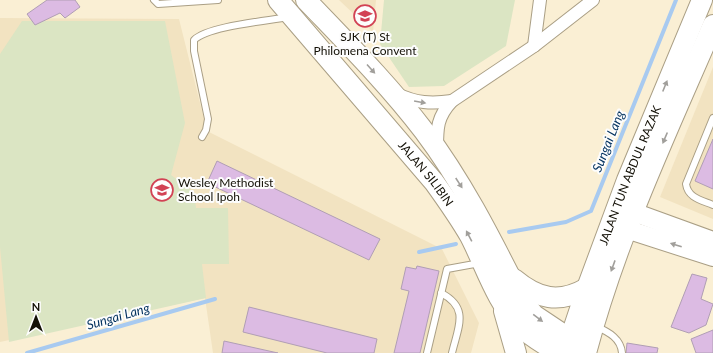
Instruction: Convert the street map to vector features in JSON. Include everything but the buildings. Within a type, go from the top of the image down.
[{"type":"main road","name":"JALAN SILIBIN","points":[[278,0],[426,172],[452,206],[470,237],[499,296],[521,326],[532,336],[569,349]]},
{"type":"main road","name":"JALAN SILIBIN","points":[[306,0],[391,90],[414,118],[472,202],[524,302],[534,315],[569,349]]},
{"type":"main road","name":"JALAN TUN ABDUL RAZAK","points":[[586,353],[624,218],[668,80],[702,0]]},
{"type":"main road","name":"JALAN TUN ABDUL RAZAK","points":[[569,349],[587,288],[624,218],[713,25]]},
{"type":"main road","points":[[356,90],[398,121],[408,122],[414,118]]},
{"type":"main road","points":[[510,275],[533,293],[545,297],[561,298],[574,296],[587,288]]},
{"type":"main road","points":[[499,296],[516,353]]},
{"type":"street","points":[[534,46],[540,0]]},
{"type":"street","points":[[437,150],[438,124],[442,112],[452,101],[534,46],[593,0]]},
{"type":"street","points":[[391,90],[418,102],[434,104],[452,101]]},
{"type":"street","points":[[624,218],[713,241]]},
{"type":"street","points":[[624,218],[713,257]]},
{"type":"lane","points":[[156,2],[218,0]]},
{"type":"lane","points":[[202,137],[206,130],[208,119],[194,51],[194,40],[198,36],[218,29],[293,16]]},
{"type":"lane","points":[[713,118],[686,184],[687,191],[691,196],[713,205]]},
{"type":"lane","points":[[427,353],[447,268],[482,262]]},
{"type":"lane","points":[[441,293],[452,298],[460,313],[452,353]]},
{"type":"lane","points":[[593,326],[613,336],[620,343],[622,353]]},
{"type":"shaded area","name":"SJK (T) St Philomena Convent","points":[[339,0],[376,0],[373,32]]},
{"type":"shaded area","name":"Wesley Methodist School Ipoh","points":[[0,18],[179,19],[207,131],[442,249],[479,323],[471,353],[213,353],[205,298],[0,342]]},
{"type":"shaded area","points":[[713,67],[713,219],[660,197]]},
{"type":"green space","points":[[384,0],[515,0],[506,46],[444,86],[409,87],[380,44]]},
{"type":"green space","points":[[22,21],[165,21],[185,123],[171,175],[194,192],[196,208],[228,208],[229,264],[202,264],[206,298],[9,342],[0,247],[0,54]]},
{"type":"waterway","name":"Sungai Lang","points":[[509,232],[566,222],[591,211],[676,0]]},
{"type":"waterway","name":"Sungai Lang","points":[[419,252],[456,244]]},
{"type":"waterway","name":"Sungai Lang","points":[[27,353],[215,299]]},
{"type":"place","name":"SJK (T) St Philomena Convent","points":[[365,16]]},
{"type":"place","name":"Wesley Methodist School Ipoh","points":[[162,190]]}]
